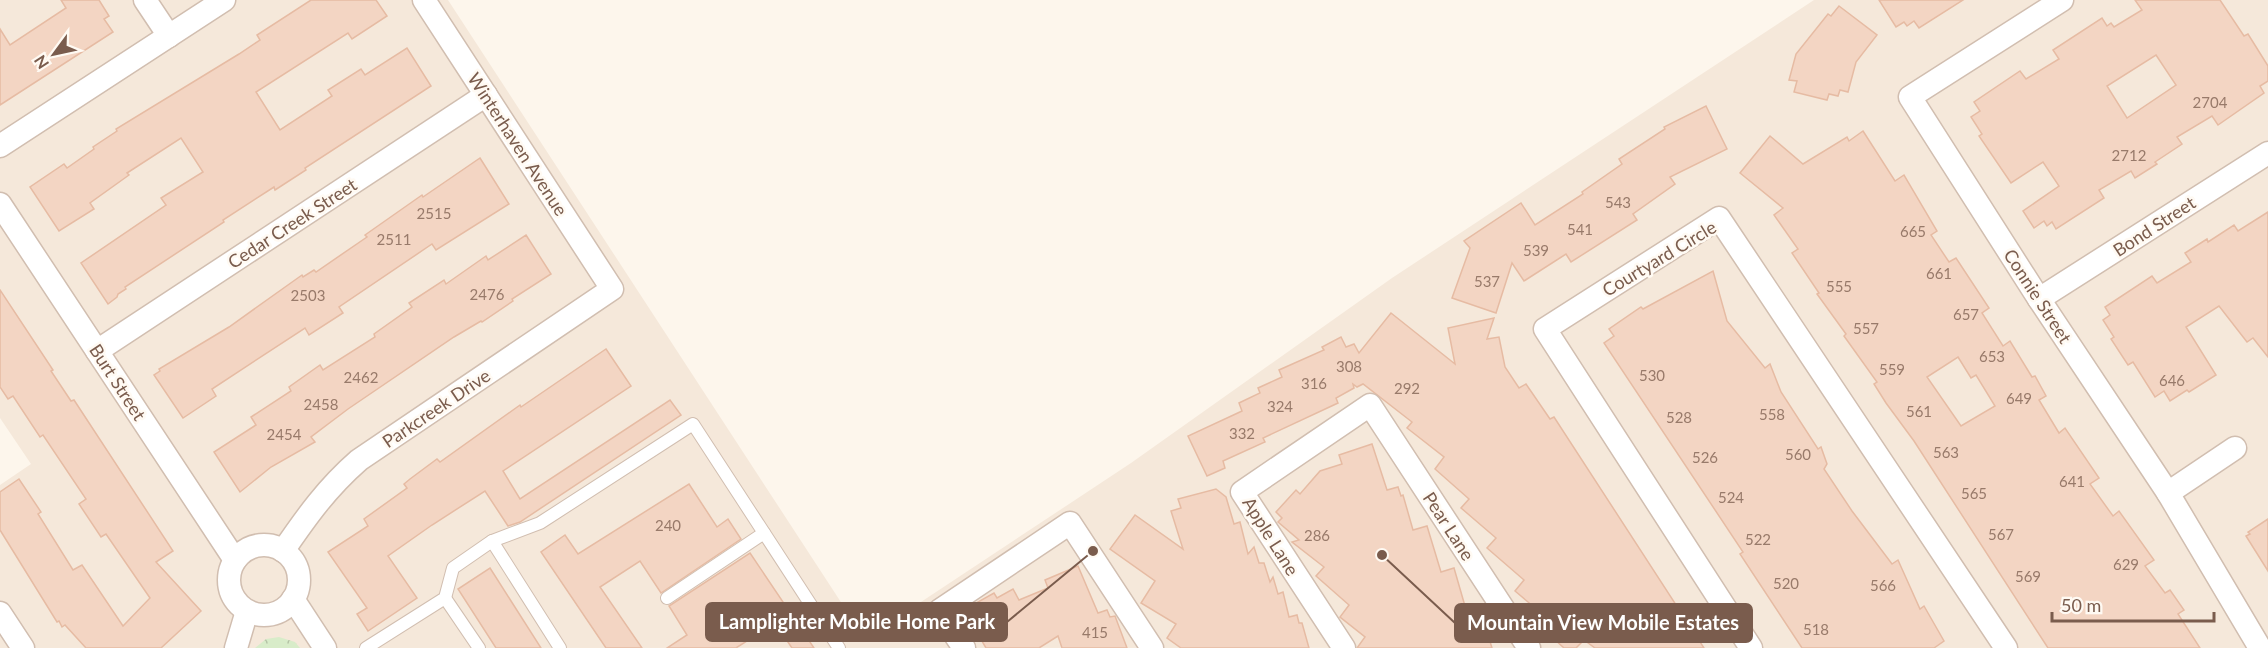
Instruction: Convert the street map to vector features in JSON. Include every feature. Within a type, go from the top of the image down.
[{"type":"street","points":[[146,0],[169,36]]},
{"type":"street","points":[[0,146],[224,0]]},
{"type":"street","name":"Winterhaven Avenue","points":[[424,0],[612,289]]},
{"type":"street","name":"Connie Street","points":[[2062,0],[1910,97],[2039,299],[2168,493],[2260,648]]},
{"type":"street","name":"Cedar Creek Street","points":[[97,351],[486,95]]},
{"type":"street","name":"Bond Street","points":[[2039,299],[2268,153]]},
{"type":"street","name":"Burt Street","points":[[0,204],[235,560]]},
{"type":"street","name":"Courtyard Circle","points":[[1751,648],[1545,329],[1719,218],[2006,648]]},
{"type":"street","name":"Parkcreek Drive","points":[[284,551],[305,518],[334,482],[359,460],[612,289]]},
{"type":"street","name":"Apple Lane","points":[[1344,648],[1242,492],[1370,405]]},
{"type":"street","name":"Pear Lane","points":[[1370,405],[1530,648]]},
{"type":"street","points":[[2168,493],[2235,448]]},
{"type":"street","points":[[964,648],[939,611],[1070,523],[1152,648]]},
{"type":"street","points":[[256,546],[273,546],[284,551],[294,563],[298,574],[298,589],[293,599],[287,607],[275,614],[258,615],[247,611],[234,599],[230,589],[229,576],[235,560],[256,546]]},
{"type":"street","points":[[293,599],[326,648]]},
{"type":"street","points":[[236,648],[247,611]]},
{"type":"street","points":[[1,617],[23,648]]},
{"type":"lane","points":[[366,648],[445,598],[453,568],[492,541],[540,523],[693,424],[839,648]]},
{"type":"lane","points":[[667,598],[764,533]]},
{"type":"lane","points":[[492,541],[560,648]]},
{"type":"lane","points":[[445,598],[479,648]]},
{"type":"shaded area","points":[[0,0],[448,0],[865,639],[1131,463],[1392,278],[1814,0],[2268,0],[2268,642],[2259,648],[0,648],[0,485],[31,464],[0,418]]},
{"type":"green space","points":[[279,637],[295,642],[300,648],[255,648],[266,639]]},
{"type":"building","points":[[61,0],[99,0],[109,16],[104,19],[113,32],[0,105],[0,29],[10,45],[66,8]]},
{"type":"building","points":[[311,0],[376,0],[387,16],[352,39],[348,33],[256,92],[280,130],[332,96],[328,90],[361,69],[365,75],[407,48],[431,86],[275,190],[274,187],[223,220],[224,222],[125,287],[126,289],[108,304],[81,263],[166,205],[161,198],[203,172],[181,138],[127,173],[129,175],[90,203],[94,209],[59,231],[30,187],[64,164],[67,168],[117,131],[116,129],[239,54],[260,40],[257,35]]},
{"type":"building","points":[[1879,0],[1963,0],[1919,28],[1914,21],[1907,26],[1904,22],[1896,27]]},
{"type":"building","points":[[2135,0],[2220,0],[2244,36],[2248,34],[2268,66],[2268,81],[2260,86],[2264,93],[2218,125],[2212,116],[2177,137],[2182,144],[2155,162],[2157,164],[2135,178],[2131,171],[2099,190],[2104,198],[2056,229],[2052,222],[2047,226],[2044,221],[2034,228],[2023,211],[2059,186],[2043,162],[2011,183],[1979,136],[1982,134],[1971,117],[1980,111],[1974,102],[2020,71],[2026,79],[2059,59],[2053,50],[2102,18],[2107,26],[2111,23],[2114,27],[2142,10]],"holes":[[[2156,55],[2176,85],[2127,118],[2107,86]]]},
{"type":"building","points":[[1839,6],[1877,35],[1856,62],[1848,92],[1840,90],[1838,96],[1829,94],[1827,100],[1794,92],[1797,81],[1789,80],[1796,54],[1828,14],[1831,16]]},
{"type":"building","points":[[1706,106],[1727,149],[1670,177],[1675,184],[1633,214],[1637,220],[1571,262],[1566,254],[1524,281],[1512,263],[1496,313],[1452,298],[1470,248],[1464,241],[1521,203],[1535,225],[1583,194],[1582,192],[1622,164],[1619,159],[1665,129],[1664,127]]},
{"type":"building","points":[[1863,131],[1895,181],[1904,175],[1937,231],[1931,235],[1949,262],[1956,258],[1989,308],[1982,313],[2003,346],[2010,341],[2032,377],[2035,376],[2046,396],[2039,400],[2059,433],[2065,428],[2099,478],[2090,484],[2113,516],[2119,511],[2154,560],[2145,566],[2165,593],[2170,590],[2184,610],[2178,614],[2200,648],[2048,648],[1914,441],[1886,403],[1874,384],[1877,382],[1844,336],[1846,334],[1817,294],[1819,293],[1792,253],[1798,249],[1774,215],[1783,208],[1740,173],[1770,136],[1803,164],[1847,137],[1849,141]],"holes":[[[1958,357],[1971,378],[1976,375],[1995,406],[1961,426],[1927,377]]]},
{"type":"building","points":[[480,158],[509,204],[436,250],[432,244],[339,307],[343,313],[309,335],[305,328],[212,389],[216,396],[183,418],[154,375],[160,371],[159,369],[229,327],[302,275],[303,277],[314,270],[316,272],[422,195],[423,197]]},
{"type":"building","points":[[2268,212],[2268,357],[2253,338],[2247,342],[2219,306],[2186,327],[2216,375],[2170,401],[2164,391],[2155,397],[2133,362],[2128,365],[2111,339],[2114,337],[2103,320],[2110,315],[2105,307],[2152,276],[2157,283],[2191,262],[2185,253],[2207,239],[2208,242],[2234,225],[2238,231]]},
{"type":"building","points":[[526,235],[551,274],[348,409],[311,437],[315,442],[271,467],[240,492],[214,452],[256,425],[251,417],[291,391],[289,387],[320,365],[323,370],[375,337],[374,334],[412,307],[409,303],[444,280],[446,284],[486,256],[488,260]]},
{"type":"building","points":[[1713,271],[1727,321],[1765,368],[1770,364],[1781,392],[1818,449],[1821,447],[1827,464],[1824,469],[1892,564],[1898,560],[1920,609],[1924,606],[1944,641],[1934,648],[1802,648],[1740,554],[1743,552],[1604,343],[1614,336],[1609,329],[1641,307],[1643,309]]},
{"type":"building","points":[[0,290],[53,370],[51,371],[71,401],[74,400],[173,551],[156,562],[201,611],[161,648],[86,648],[65,625],[62,627],[59,621],[57,622],[0,530],[0,492],[19,479],[41,512],[38,514],[73,570],[82,565],[123,626],[150,598],[106,534],[101,537],[79,504],[86,499],[43,435],[40,437],[13,396],[8,399],[0,387]]},
{"type":"building","points":[[1391,313],[1455,364],[1448,328],[1494,318],[1487,339],[1499,337],[1505,367],[1519,388],[1526,384],[1550,419],[1554,417],[1704,648],[1595,648],[1584,640],[1576,648],[1564,648],[1541,627],[1548,619],[1515,591],[1524,580],[1487,548],[1496,538],[1461,508],[1469,499],[1435,469],[1444,457],[1407,428],[1412,422],[1363,384],[1357,387],[1353,384],[1354,388],[1336,398],[1338,403],[1263,438],[1265,442],[1223,461],[1225,468],[1207,476],[1188,436],[1242,411],[1239,403],[1260,393],[1258,388],[1282,377],[1279,370],[1324,350],[1322,347],[1341,337],[1346,347],[1354,344],[1359,353]]},
{"type":"building","points":[[606,349],[631,386],[503,471],[520,499],[670,400],[681,415],[520,522],[508,526],[485,491],[432,525],[388,556],[417,598],[368,631],[357,614],[367,608],[328,552],[368,526],[364,519],[407,488],[404,484],[437,459],[440,462],[520,405],[521,407]]},
{"type":"building","points":[[1372,444],[1387,490],[1398,487],[1401,496],[1403,495],[1413,530],[1427,526],[1441,572],[1454,568],[1467,613],[1480,609],[1492,648],[1357,648],[1365,637],[1340,617],[1349,605],[1316,576],[1324,567],[1292,542],[1299,540],[1278,522],[1282,518],[1276,512],[1296,490],[1300,494],[1320,471],[1342,464],[1339,455]]},
{"type":"building","points":[[689,484],[717,527],[728,519],[741,539],[661,593],[640,561],[600,587],[642,648],[606,648],[541,552],[565,535],[578,554]]},
{"type":"building","points":[[1216,489],[1226,497],[1234,524],[1240,522],[1248,554],[1254,547],[1259,563],[1264,563],[1270,582],[1273,577],[1278,594],[1283,592],[1289,617],[1297,615],[1299,623],[1302,623],[1309,648],[1181,648],[1167,638],[1176,624],[1141,603],[1155,581],[1110,549],[1135,515],[1183,549],[1171,511],[1181,508],[1178,499]]},
{"type":"building","points":[[2268,519],[2268,571],[2246,536],[2250,534],[2248,532]]},
{"type":"building","points":[[750,553],[814,648],[792,648],[775,623],[736,648],[667,648],[687,635],[669,606]]},
{"type":"building","points":[[1078,566],[1098,613],[1107,610],[1110,617],[1115,616],[1127,648],[1062,648],[1058,636],[1039,648],[986,648],[969,619],[973,616],[969,607],[994,593],[997,598],[1013,589],[1019,600],[1048,588],[1045,580]]},
{"type":"building","points":[[490,568],[541,648],[496,648],[458,589]]},
{"type":"place","name":"Lamplighter Mobile Home Park","points":[[1093,551]]},
{"type":"place","name":"Mountain View Mobile Estates","points":[[1382,555]]}]
